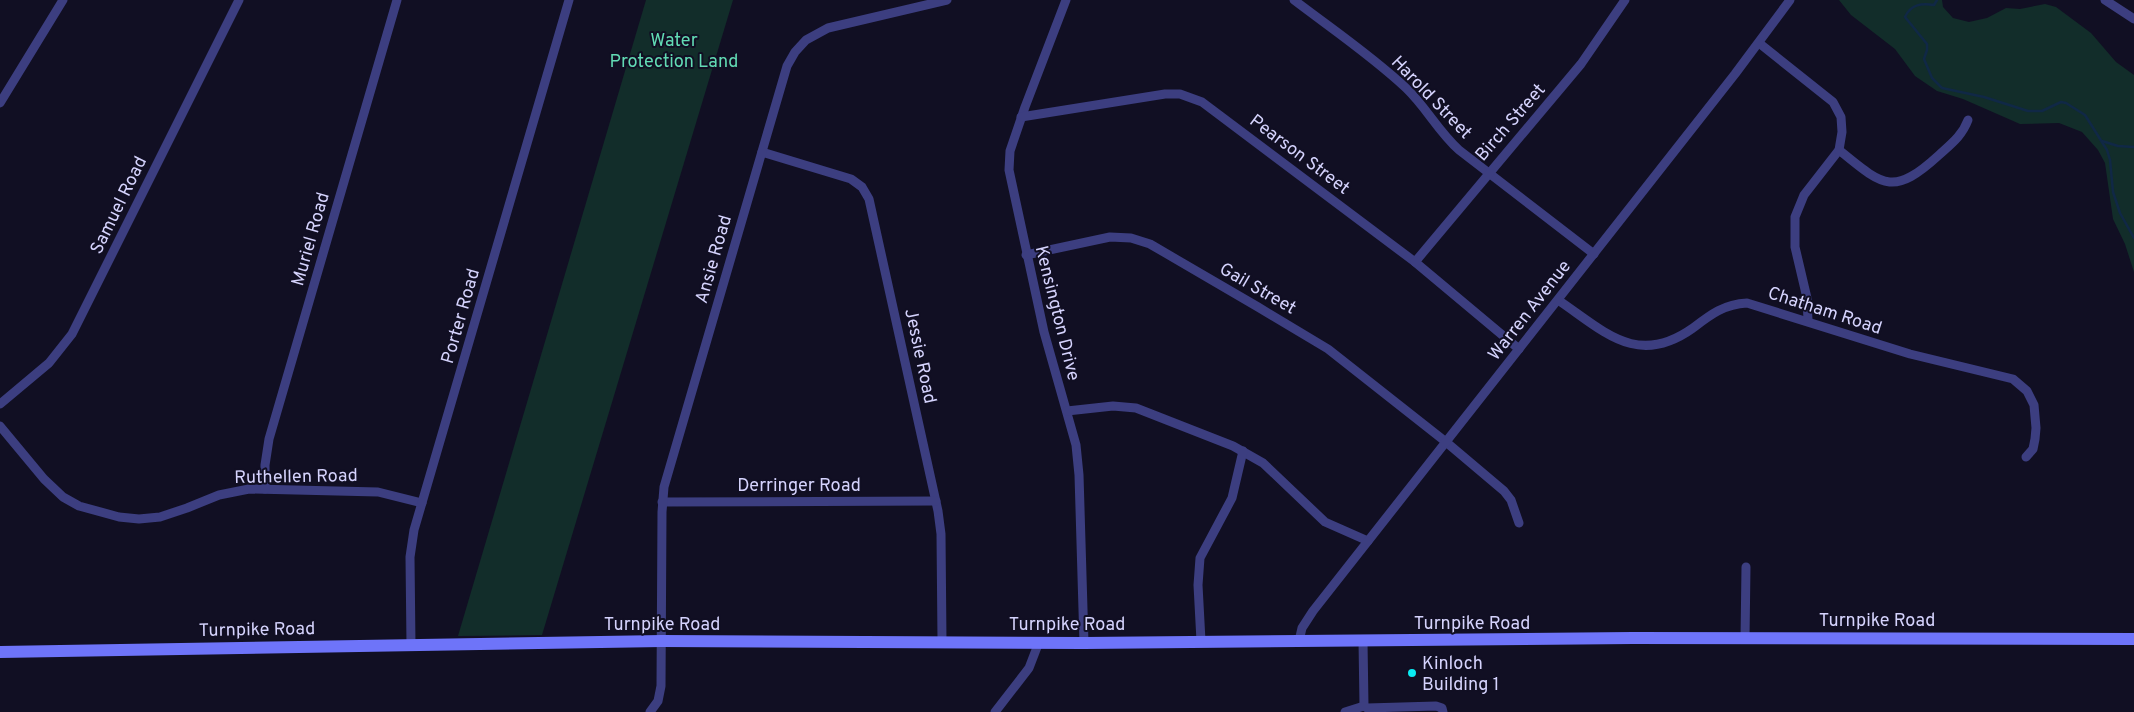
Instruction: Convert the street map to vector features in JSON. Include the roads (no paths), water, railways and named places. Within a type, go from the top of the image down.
[{"type":"main road","name":"Turnpike Road","points":[[0,652],[662,641],[1084,642],[1745,638],[2134,639]]},
{"type":"street","points":[[0,103],[63,0]]},
{"type":"street","name":"Samuel Road","points":[[0,404],[49,363],[72,334],[239,0]]},
{"type":"street","name":"Muriel Road","points":[[266,489],[265,466],[269,439],[397,0]]},
{"type":"street","name":"Porter Road","points":[[411,645],[411,546],[569,0]]},
{"type":"street","name":"Ansie Road","points":[[650,712],[658,701],[660,692],[662,502],[666,478],[787,66],[795,52],[806,40],[820,31],[836,25],[947,0]]},
{"type":"street","name":"Kensington Drive","points":[[1066,0],[1021,117],[1010,151],[1009,170],[1044,332],[1076,446],[1079,475],[1084,642]]},
{"type":"street","name":"Harold Street","points":[[1294,0],[1397,80],[1416,99],[1444,136],[1488,173],[1594,254]]},
{"type":"street","name":"Birch Street","points":[[1415,262],[1581,64],[1625,0]]},
{"type":"street","name":"Warren Avenue","points":[[1299,641],[1300,632],[1306,620],[1759,43],[1790,0]]},
{"type":"street","points":[[2105,0],[2134,20]]},
{"type":"street","points":[[2117,8],[2122,0]]},
{"type":"street","points":[[1759,43],[1833,102],[1839,112],[1842,125],[1842,139],[1839,150],[1804,195],[1795,217],[1795,247],[1807,298],[1808,321]]},
{"type":"street","name":"Pearson Street","points":[[1021,117],[1165,94],[1180,94],[1192,97],[1211,107],[1415,262],[1519,349]]},
{"type":"street","points":[[1839,150],[1865,172],[1877,179],[1888,182],[1903,181],[1923,170],[1962,135],[1968,120]]},
{"type":"street","name":"Jessie Road","points":[[762,152],[851,179],[860,185],[867,194],[936,501],[941,534],[942,641]]},
{"type":"street","name":"Gail Street","points":[[1026,255],[1110,237],[1130,238],[1150,244],[1318,342],[1446,442],[1508,495],[1519,523]]},
{"type":"street","name":"Chatham Road","points":[[1558,300],[1615,338],[1637,346],[1663,344],[1687,332],[1715,312],[1738,304],[1759,306],[1910,354],[2013,379],[2027,391],[2034,405],[2035,439],[2033,449],[2026,457]]},
{"type":"street","points":[[1067,411],[1113,406],[1136,408],[1243,451],[1268,467],[1325,522],[1368,541]]},
{"type":"street","name":"Ruthellen Road","points":[[0,426],[57,492],[79,506],[109,515],[139,519],[160,517],[228,492],[266,489],[378,492],[422,503]]},
{"type":"street","points":[[1201,641],[1198,585],[1200,558],[1232,498],[1243,451]]},
{"type":"street","name":"Derringer Road","points":[[662,502],[936,501]]},
{"type":"street","points":[[1745,638],[1746,567]]},
{"type":"street","points":[[1363,641],[1364,706]]},
{"type":"street","points":[[995,712],[1029,668],[1039,642]]},
{"type":"street","points":[[1344,712],[1364,706],[1366,708],[1436,706],[1442,708],[1444,712]]},
{"type":"waterway","points":[[1937,0],[1934,5],[1917,5],[1910,9],[1905,17],[1927,44],[1924,59],[1932,78],[1942,88],[1984,97],[2028,111],[2042,111],[2061,102],[2066,103],[2085,115],[2107,150],[2110,160],[2113,192],[2120,213],[2134,238]]},
{"type":"waterway","points":[[2102,141],[2118,146],[2134,147]]},
{"type":"place","name":"Kinloch Building 1","points":[[1412,673]]},
{"type":"park label","name":"Water Protection Land","points":[[674,50]]}]
